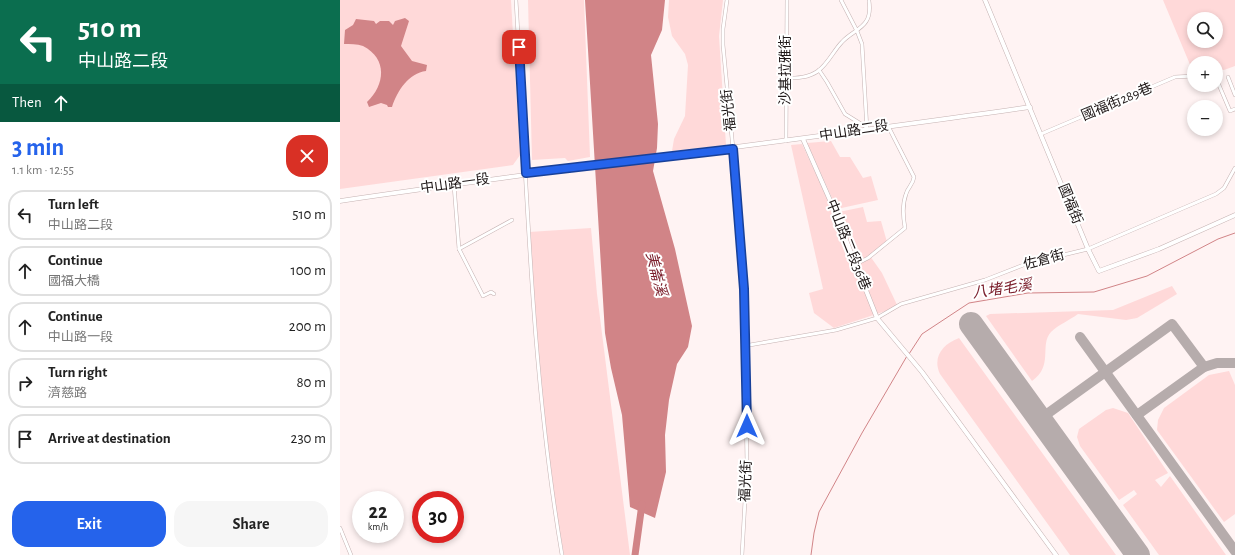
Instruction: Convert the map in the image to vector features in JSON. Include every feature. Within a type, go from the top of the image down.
[{"type":"street","points":[[516,0],[538,380],[546,454],[562,555]]},
{"type":"street","name":"福光街","points":[[727,0],[723,29],[723,45],[744,289],[747,451],[742,555]]},
{"type":"street","name":"沙基拉雅街","points":[[786,141],[787,0]]},
{"type":"street","points":[[840,0],[857,31],[862,44],[866,128]]},
{"type":"street","name":"國福街","points":[[985,0],[1042,134],[1088,248],[1099,271],[1159,249],[1235,215]]},
{"type":"street","points":[[786,78],[806,77],[819,70],[843,41],[857,31],[867,18],[869,1]]},
{"type":"street","points":[[819,70],[828,82],[845,114],[866,128]]},
{"type":"street","name":"國福街289巷","points":[[1042,134],[1175,77],[1187,76]]},
{"type":"street","points":[[1228,77],[1235,95]]},
{"type":"street","points":[[1222,92],[1230,110],[1235,109]]},
{"type":"street","name":"中山路二段","points":[[569,168],[733,149],[866,128],[1030,107]]},
{"type":"street","points":[[856,264],[868,258],[905,228],[903,211],[906,192],[914,183],[914,177],[888,126]]},
{"type":"street","name":"中山路二段36巷","points":[[803,139],[856,264],[877,318],[902,346],[1056,555]]},
{"type":"street","name":"中山路一段","points":[[340,201],[569,168]]},
{"type":"street","name":"佐倉街","points":[[744,346],[836,330],[877,318],[902,304],[985,280],[1026,264],[1088,248],[1216,194],[1224,188],[1235,168]]},
{"type":"street","points":[[454,185],[459,249],[483,296],[491,292],[494,294]]},
{"type":"street","points":[[459,249],[512,220]]},
{"type":"street","points":[[340,528],[351,555]]},
{"type":"shaded area","points":[[340,0],[511,0],[520,155],[513,165],[340,189]]},
{"type":"shaded area","points":[[528,0],[584,0],[590,157],[568,161],[565,158],[532,160]]},
{"type":"shaded area","points":[[669,0],[723,0],[719,36],[726,145],[672,151],[674,139],[685,116],[688,65],[685,54],[672,36],[668,17]]},
{"type":"shaded area","points":[[1163,0],[1235,0],[1235,66],[1224,70],[1223,56],[1187,56],[1187,57]]},
{"type":"shaded area","points":[[831,141],[840,157],[850,157],[863,178],[871,176],[878,200],[837,209],[807,143]]},
{"type":"shaded area","points":[[802,144],[834,213],[863,207],[867,222],[881,221],[887,242],[870,256],[882,273],[898,307],[834,328],[814,313],[809,293],[823,289],[791,145]]},
{"type":"shaded area","points":[[591,228],[597,294],[630,555],[564,555],[546,454],[529,232]]},
{"type":"shaded area","points":[[1172,286],[1177,294],[1137,318],[1126,320],[1078,314],[1057,327],[1051,332],[1046,343],[1043,369],[1032,381],[986,316],[990,314],[1113,310]]},
{"type":"shaded area","points":[[959,338],[1116,555],[1070,555],[940,374],[937,362],[940,352],[948,344]]},
{"type":"shaded area","points":[[1229,371],[1235,385],[1235,514],[1224,522],[1157,430],[1158,420],[1164,408],[1209,375]]},
{"type":"shaded area","points":[[1113,408],[1128,413],[1168,473],[1155,480],[1161,487],[1170,476],[1226,555],[1159,555],[1123,505],[1137,494],[1134,490],[1119,500],[1080,446],[1077,437],[1079,429],[1106,410]]},
{"type":"water","points":[[585,0],[665,0],[662,30],[651,55],[658,124],[657,148],[653,171],[675,249],[692,326],[688,347],[677,364],[669,400],[665,435],[666,472],[655,518],[630,507],[622,415],[611,368],[605,333]]},
{"type":"water","points":[[405,18],[409,21],[401,46],[412,61],[427,65],[426,71],[414,75],[404,84],[400,89],[392,107],[388,107],[387,105],[381,103],[369,107],[367,102],[373,95],[380,80],[380,65],[377,58],[371,51],[363,46],[356,44],[344,44],[345,30],[353,25],[356,19],[374,21],[376,24],[380,21],[389,21],[393,25],[395,21]]},
{"type":"waterway","name":"八堵毛溪","points":[[909,354],[922,334],[969,303],[1028,293],[1094,292],[1147,276],[1218,239],[1235,233]]},
{"type":"waterway","name":"八堵毛溪","points":[[811,555],[819,512],[862,433],[907,356]]},
{"type":"waterway","name":"美崙溪","points":[[635,555],[642,504]]},
{"type":"taxiway","points":[[1040,419],[1172,324],[1204,367]]},
{"type":"taxiway","points":[[1080,337],[1235,551]]},
{"type":"taxiway","points":[[1137,415],[1204,367],[1217,363],[1235,363]]},
{"type":"runway","points":[[971,324],[1138,555]]},
{"type":"route","points":[[519,47],[526,173],[733,149],[744,289],[744,346],[747,426]]}]
